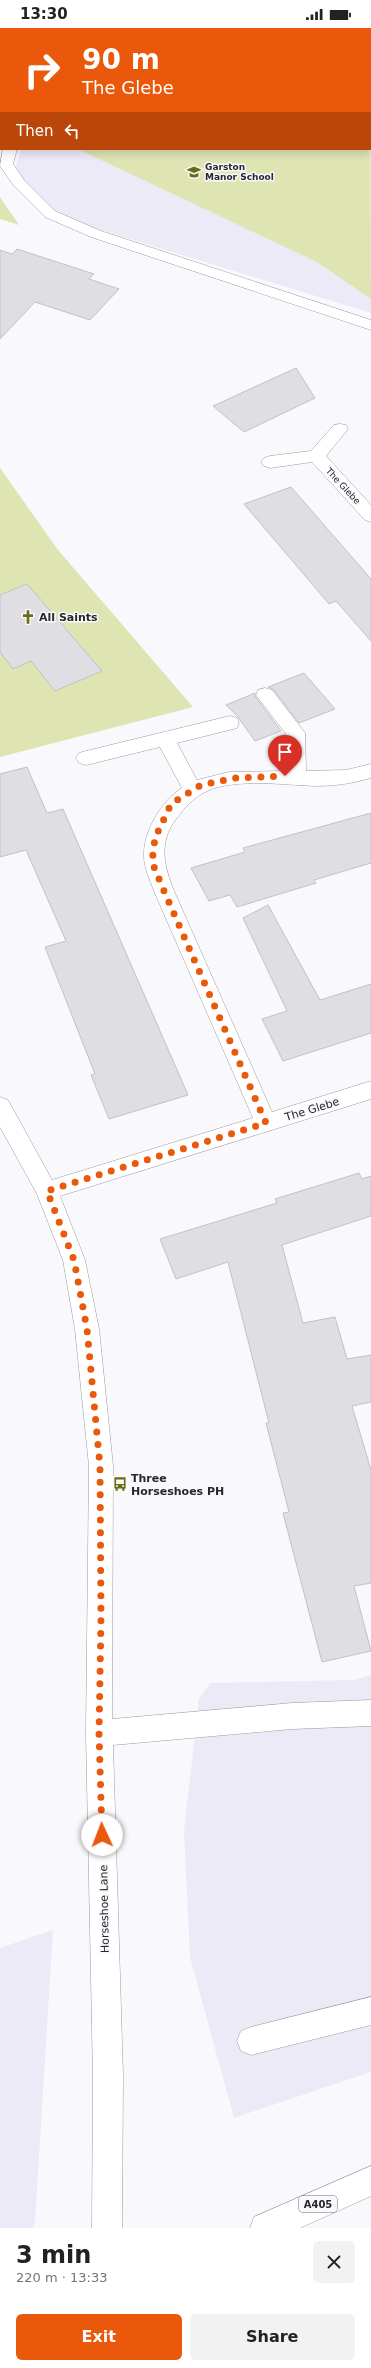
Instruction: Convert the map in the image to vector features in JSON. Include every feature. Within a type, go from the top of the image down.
[{"type":"main road","points":[[10,150],[6,164],[19,184],[50,214],[96,234],[371,325]]},
{"type":"main road","points":[[270,462],[316,456],[340,429]]},
{"type":"main road","name":"The Glebe","points":[[316,456],[371,516]]},
{"type":"main road","points":[[265,695],[295,733],[296,777]]},
{"type":"main road","points":[[86,758],[166,740],[230,723]]},
{"type":"main road","points":[[166,740],[193,791]]},
{"type":"main road","points":[[266,1123],[152,862],[155,838],[171,804],[201,785],[235,778],[296,777],[332,779],[371,771]]},
{"type":"main road","name":"The Glebe","points":[[47,1191],[371,1090]]},
{"type":"main road","name":"Horseshoe Lane","points":[[0,1106],[47,1191],[74,1260],[87,1329],[100,1458],[101,1618],[99,1733],[108,2076],[107,2228]]},
{"type":"main road","points":[[99,1733],[292,1716],[371,1713]]},
{"type":"main road","points":[[251,2041],[371,2011]]},
{"type":"main road","name":"A405","points":[[265,2228],[371,2181]]},
{"type":"shaded area","name":"Garston Manor School","points":[[22,150],[371,150],[371,313],[94,228],[50,211],[19,180],[16,165]]},
{"type":"shaded area","points":[[371,1675],[371,2072],[234,2118],[190,1957],[184,1831],[199,1699],[210,1683],[354,1680]]},
{"type":"shaded area","points":[[53,1930],[35,2222],[33,2228],[0,2228],[0,1948]]},
{"type":"green space","points":[[80,150],[370,150],[371,299],[317,262]]},
{"type":"green space","points":[[0,197],[19,225],[0,219]]},
{"type":"green space","points":[[0,468],[58,550],[193,707],[0,757]]},
{"type":"building","points":[[17,249],[94,274],[89,279],[119,289],[90,320],[35,302],[0,339],[0,250],[12,254]]},
{"type":"building","points":[[296,368],[315,398],[244,432],[213,406]]},
{"type":"building","points":[[291,487],[371,579],[371,641],[336,601],[329,604],[244,504]]},
{"type":"building","name":"All Saints","points":[[27,584],[102,671],[55,691],[31,661],[13,669],[0,652],[0,595]]},
{"type":"building","points":[[304,673],[335,709],[299,723],[273,689],[268,687]]},
{"type":"building","points":[[255,693],[255,696],[281,731],[255,741],[238,717],[226,705]]},
{"type":"building","points":[[27,767],[47,813],[63,809],[188,1095],[109,1119],[91,1075],[95,1074],[45,947],[66,941],[26,850],[0,857],[0,774]]},
{"type":"building","points":[[371,813],[371,863],[314,880],[316,883],[237,907],[230,895],[209,901],[191,868],[245,852],[243,848]]},
{"type":"building","points":[[268,905],[320,1000],[371,984],[371,1033],[283,1061],[262,1019],[287,1011],[243,918]]},
{"type":"building","points":[[359,1173],[362,1179],[371,1176],[371,1216],[282,1245],[303,1323],[335,1317],[347,1359],[371,1355],[371,1402],[352,1406],[371,1470],[371,1583],[354,1586],[371,1651],[322,1662],[283,1513],[289,1512],[266,1423],[269,1423],[228,1262],[176,1279],[160,1239],[277,1203],[275,1199]]},
{"type":"place","name":"Garston Manor School","points":[[194,172]]},
{"type":"place","name":"All Saints","points":[[28,617]]},
{"type":"place","name":"Three Horseshoes PH","points":[[120,1484]]},
{"type":"route","points":[[102,1835],[99,1733],[101,1618],[100,1466],[87,1329],[74,1260],[47,1191],[266,1123],[152,862],[155,838],[171,804],[201,785],[235,778],[285,776]]}]
